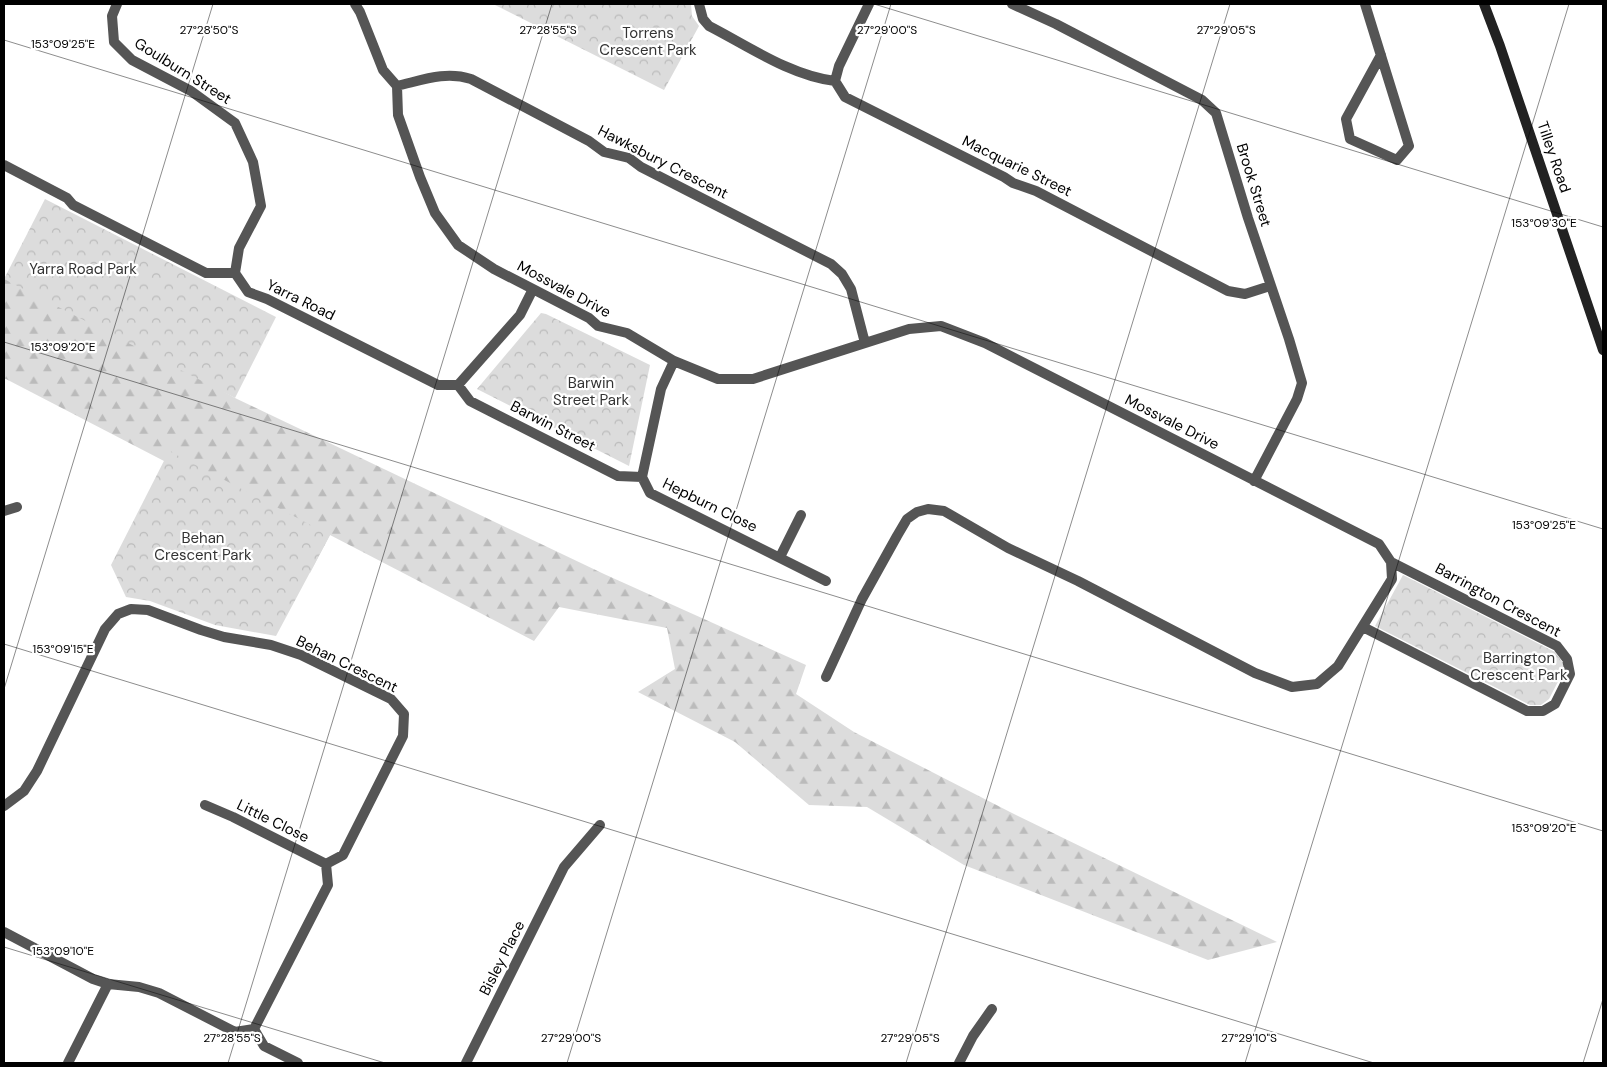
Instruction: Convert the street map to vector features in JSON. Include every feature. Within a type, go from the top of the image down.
[{"type":"main road","name":"Tilley Road","points":[[1484,4],[1603,350]]},
{"type":"street","name":"Goulburn Street","points":[[117,4],[112,16],[114,42],[132,60],[191,91],[235,123],[253,162],[262,206],[239,248],[235,273]]},
{"type":"street","points":[[355,4],[383,70],[398,86]]},
{"type":"street","points":[[699,4],[703,19],[709,26],[792,70],[818,79],[835,81],[839,66],[869,4]]},
{"type":"street","name":"Brook Street","points":[[1012,4],[1056,24],[1202,100],[1216,113],[1302,383],[1297,399],[1254,480]]},
{"type":"street","points":[[1365,4],[1381,55],[1409,146],[1397,160],[1350,138],[1346,118],[1381,55]]},
{"type":"street","name":"Hawksbury Crescent","points":[[398,86],[442,75],[458,75],[471,80],[589,141],[604,152],[629,158],[641,167],[831,264],[842,274],[851,288],[865,343]]},
{"type":"street","name":"Macquarie Street","points":[[835,81],[844,97],[1013,183],[1036,191],[1228,291],[1245,294],[1270,286]]},
{"type":"street","name":"Mossvale Drive","points":[[398,86],[398,115],[420,177],[435,213],[458,245],[494,269],[589,318],[598,326],[627,333],[674,361],[718,379],[753,379],[909,329],[941,326],[985,343],[1379,544],[1391,562]]},
{"type":"street","points":[[4,165],[67,198],[73,204],[206,273],[235,273]]},
{"type":"street","name":"Yarra Road","points":[[235,273],[248,292],[438,385],[458,386]]},
{"type":"street","points":[[458,386],[520,315],[533,289]]},
{"type":"street","name":"Hepburn Close","points":[[674,361],[661,389],[642,477],[650,492],[826,581]]},
{"type":"street","name":"Barwin Street","points":[[458,386],[470,402],[618,476],[642,477]]},
{"type":"street","points":[[4,511],[17,507]]},
{"type":"street","points":[[826,677],[862,599],[907,519],[917,512],[928,509],[944,511],[1008,548],[1104,594],[1255,673],[1292,688],[1317,684],[1338,666],[1392,579],[1391,562]]},
{"type":"street","points":[[780,557],[801,515]]},
{"type":"street","name":"Barrington Crescent","points":[[1363,626],[1527,711],[1543,711],[1555,704],[1570,674],[1568,659],[1557,646],[1391,562]]},
{"type":"street","name":"Behan Crescent","points":[[4,806],[24,791],[37,771],[105,630],[118,614],[131,608],[148,610],[224,637],[271,645],[301,655],[391,699],[404,714],[403,736],[343,855],[326,864]]},
{"type":"street","name":"Little Close","points":[[205,805],[326,864]]},
{"type":"street","name":"Bisley Place","points":[[466,1063],[564,867],[600,825]]},
{"type":"street","points":[[254,1029],[328,885],[326,864]]},
{"type":"street","points":[[4,932],[93,979],[108,984],[139,987],[159,993],[236,1032],[254,1029]]},
{"type":"street","points":[[68,1063],[108,984]]},
{"type":"street","points":[[959,1063],[973,1036],[992,1009]]},
{"type":"street","points":[[254,1029],[264,1046],[298,1063]]},
{"type":"green space","name":"Torrens Crescent Park","points":[[493,4],[691,4],[692,16],[699,26],[664,90]]},
{"type":"green space","name":"Yarra Road Park","points":[[45,199],[276,317],[235,398],[4,279]]},
{"type":"green space","points":[[20,259],[181,367],[235,398],[604,574],[806,665],[796,694],[854,732],[1010,812],[1277,942],[1208,960],[964,865],[867,807],[809,805],[735,742],[638,692],[675,669],[667,628],[559,607],[534,641],[330,535],[310,573],[179,531],[164,461],[4,378],[4,279]]},
{"type":"green space","name":"Barwin Street Park","points":[[541,313],[650,365],[629,466],[477,389]]},
{"type":"green space","name":"Behan Crescent Park","points":[[169,451],[330,535],[276,636],[215,625],[150,601],[126,597],[111,565]]},
{"type":"green space","name":"Barrington Crescent Park","points":[[1403,575],[1555,652],[1563,663],[1563,672],[1549,699],[1541,705],[1530,705],[1375,626]]}]
